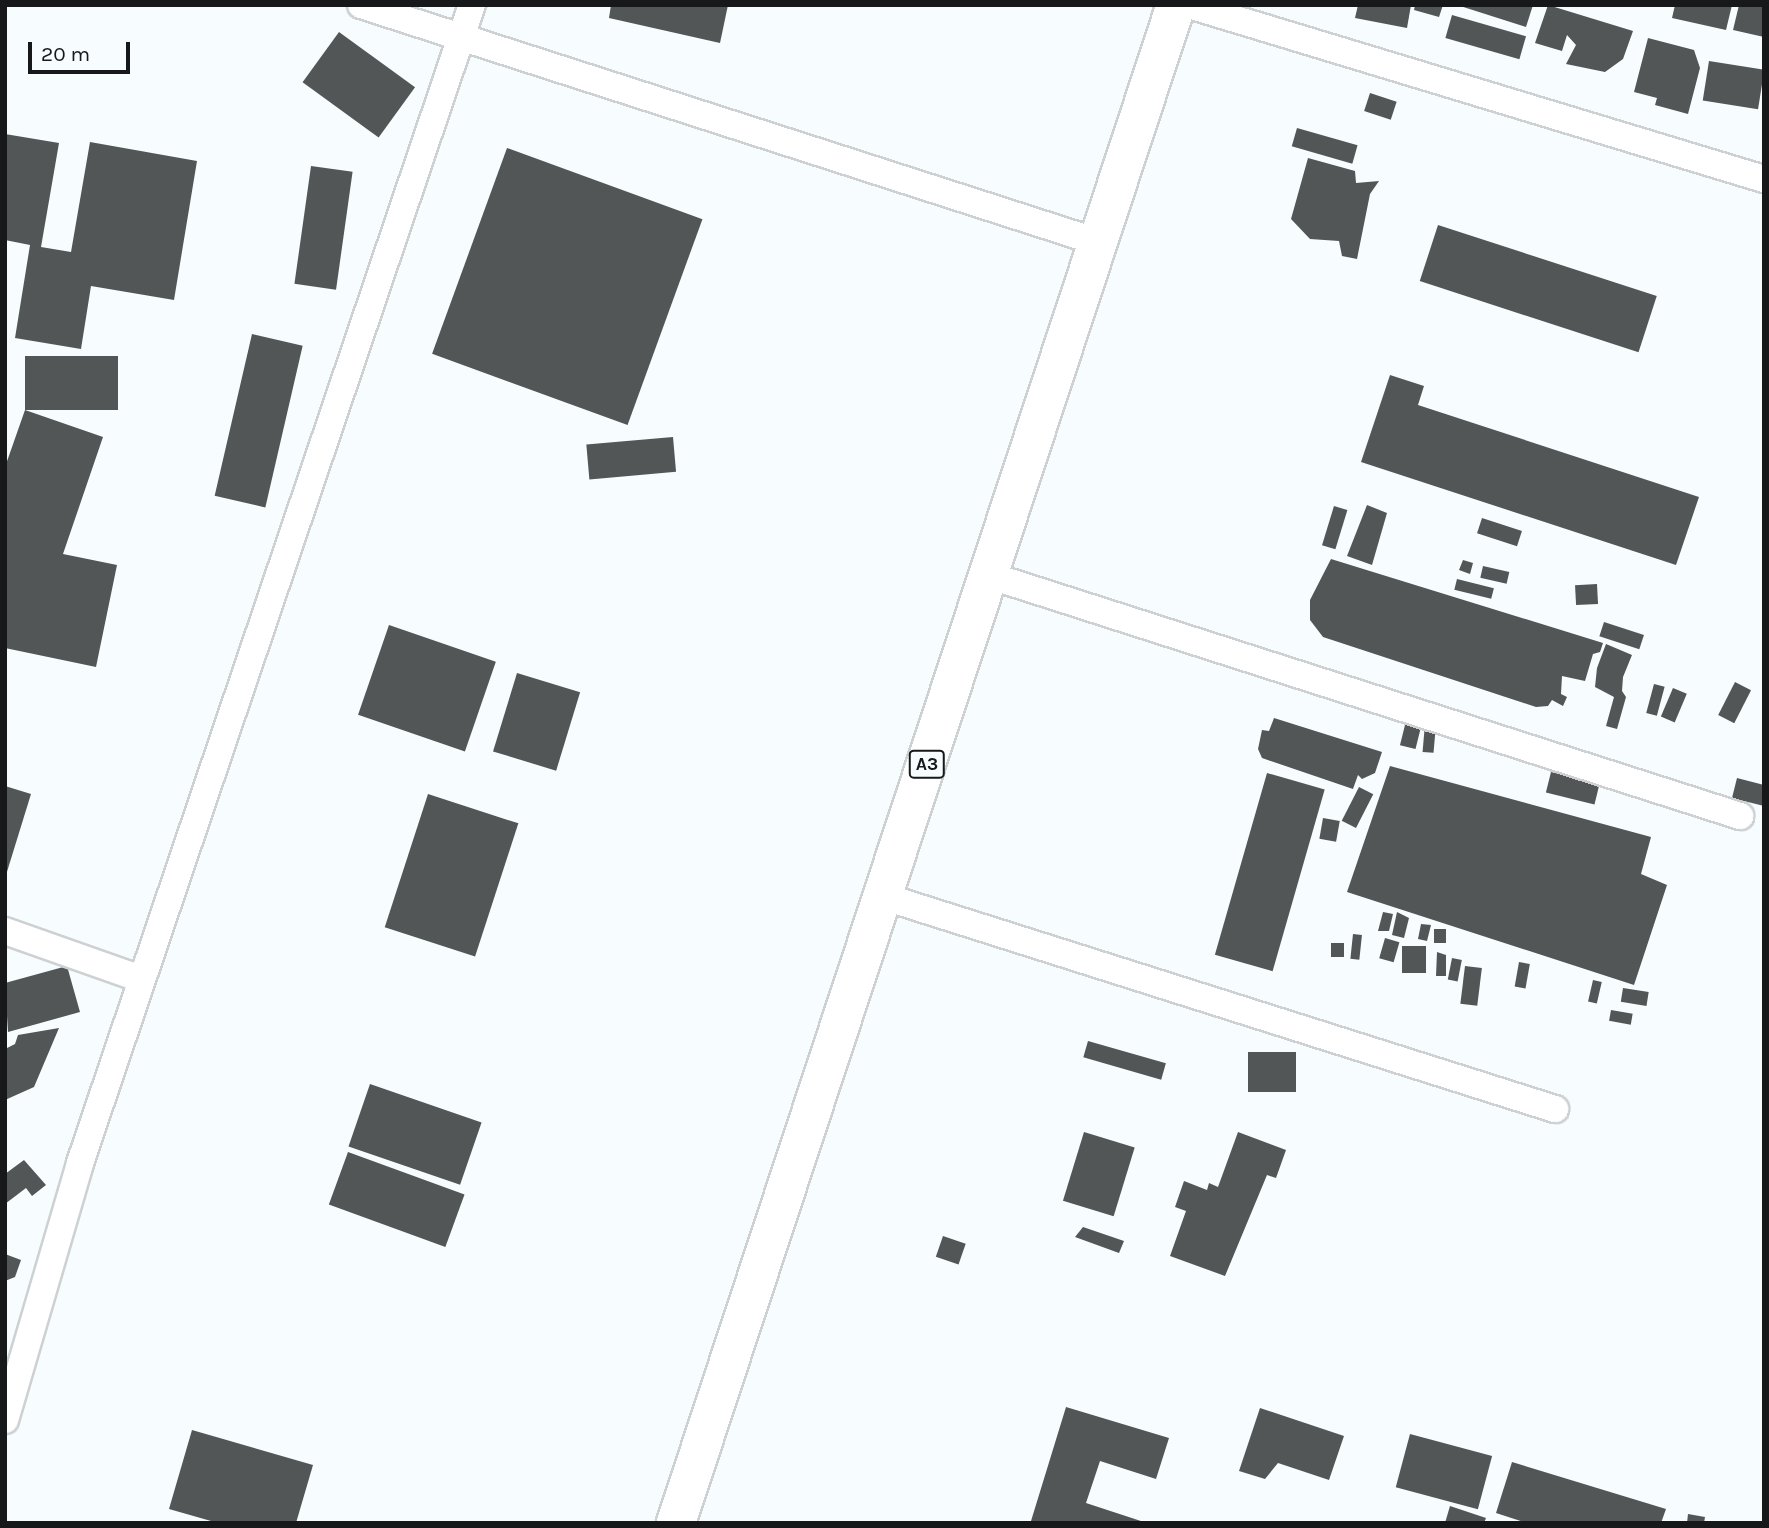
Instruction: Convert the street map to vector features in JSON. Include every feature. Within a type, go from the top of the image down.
[{"type":"highway","name":"A3","points":[[677,1522],[885,897],[1176,5]]},
{"type":"street","points":[[360,5],[1098,243]]},
{"type":"street","points":[[5,1420],[80,1163],[472,5]]},
{"type":"street","points":[[1189,5],[1764,179]]},
{"type":"street","points":[[988,575],[1740,816]]},
{"type":"street","points":[[885,897],[1555,1109]]},
{"type":"street","points":[[5,931],[141,979]]},
{"type":"building","points":[[611,5],[728,5],[720,43],[609,18]]},
{"type":"building","points":[[1358,5],[1411,5],[1407,28],[1355,18]]},
{"type":"building","points":[[1415,5],[1443,5],[1439,17],[1414,10]]},
{"type":"building","points":[[1457,5],[1533,5],[1526,27]]},
{"type":"building","points":[[1548,5],[1633,31],[1623,59],[1605,72],[1566,64],[1576,45],[1567,35],[1562,51],[1535,43]]},
{"type":"building","points":[[1675,5],[1732,5],[1726,30],[1672,18]]},
{"type":"building","points":[[1739,5],[1764,5],[1764,37],[1733,30]]},
{"type":"building","points":[[1452,15],[1526,36],[1519,59],[1445,38]]},
{"type":"building","points":[[339,32],[415,87],[379,137],[303,82]]},
{"type":"building","points":[[1648,38],[1694,50],[1700,68],[1688,114],[1655,105],[1657,98],[1634,92]]},
{"type":"building","points":[[1709,61],[1764,70],[1758,109],[1703,101]]},
{"type":"building","points":[[1370,93],[1397,102],[1391,120],[1364,111]]},
{"type":"building","points":[[1297,128],[1358,145],[1352,164],[1292,146]]},
{"type":"building","points":[[5,134],[59,143],[41,247],[71,252],[90,142],[197,161],[174,300],[91,286],[81,349],[15,338],[30,245],[5,240]]},
{"type":"building","points":[[507,148],[702,219],[628,425],[432,354]]},
{"type":"building","points":[[1308,158],[1355,171],[1356,183],[1379,181],[1370,194],[1357,259],[1342,256],[1339,241],[1310,239],[1291,219]]},
{"type":"building","points":[[311,166],[353,172],[336,290],[294,284]]},
{"type":"building","points":[[1438,225],[1657,296],[1639,352],[1420,281]]},
{"type":"building","points":[[252,334],[303,346],[265,507],[215,496]]},
{"type":"building","points":[[25,356],[118,356],[118,410],[25,410]]},
{"type":"building","points":[[1390,375],[1424,386],[1418,405],[1699,497],[1676,565],[1361,462]]},
{"type":"building","points":[[25,410],[103,437],[63,554],[117,565],[96,667],[5,648],[5,467]]},
{"type":"building","points":[[673,437],[676,472],[589,479],[586,445]]},
{"type":"building","points":[[1367,505],[1387,513],[1372,565],[1347,556]]},
{"type":"building","points":[[1334,506],[1347,510],[1335,549],[1322,545]]},
{"type":"building","points":[[1482,518],[1522,531],[1517,546],[1477,533]]},
{"type":"building","points":[[1331,559],[1603,643],[1600,652],[1593,654],[1585,681],[1562,676],[1561,694],[1567,697],[1563,706],[1552,700],[1548,706],[1536,707],[1323,637],[1310,620],[1310,600]]},
{"type":"building","points":[[1463,560],[1473,563],[1470,574],[1459,570]]},
{"type":"building","points":[[1483,566],[1509,572],[1507,584],[1480,578]]},
{"type":"building","points":[[1457,579],[1494,588],[1491,599],[1454,590]]},
{"type":"building","points":[[1597,584],[1598,604],[1576,605],[1575,585]]},
{"type":"building","points":[[1604,622],[1644,635],[1639,649],[1599,636]]},
{"type":"building","points":[[389,625],[496,662],[465,752],[358,715]]},
{"type":"building","points":[[1606,644],[1632,655],[1623,677],[1622,691],[1626,697],[1617,729],[1606,726],[1614,697],[1595,687],[1597,668]]},
{"type":"building","points":[[517,673],[580,692],[556,771],[493,751]]},
{"type":"building","points":[[1735,682],[1751,690],[1734,723],[1718,715]]},
{"type":"building","points":[[1654,684],[1665,687],[1657,716],[1646,713]]},
{"type":"building","points":[[1673,688],[1687,694],[1675,722],[1661,717]]},
{"type":"building","points":[[1407,717],[1423,721],[1416,749],[1400,745]]},
{"type":"building","points":[[1274,718],[1382,752],[1375,773],[1362,779],[1358,775],[1353,789],[1262,758],[1258,749],[1262,730],[1269,731]]},
{"type":"building","points":[[1425,724],[1436,725],[1434,753],[1423,752]]},
{"type":"building","points":[[1390,766],[1651,837],[1641,874],[1667,885],[1634,985],[1347,892]]},
{"type":"building","points":[[1551,772],[1600,784],[1594,804],[1546,792]]},
{"type":"building","points":[[1267,773],[1325,790],[1273,971],[1215,955]]},
{"type":"building","points":[[1737,778],[1764,785],[1764,806],[1732,798]]},
{"type":"building","points":[[5,786],[31,794],[6,875],[5,875]]},
{"type":"building","points":[[1359,787],[1373,794],[1356,828],[1342,821]]},
{"type":"building","points":[[428,794],[518,823],[475,957],[385,927]]},
{"type":"building","points":[[1323,818],[1340,821],[1336,842],[1319,839]]},
{"type":"building","points":[[1383,912],[1393,914],[1389,931],[1378,931]]},
{"type":"building","points":[[1397,912],[1409,918],[1404,938],[1392,935]]},
{"type":"building","points":[[1421,924],[1431,925],[1427,941],[1418,939]]},
{"type":"building","points":[[1434,929],[1446,929],[1446,943],[1434,943]]},
{"type":"building","points":[[1353,934],[1362,935],[1359,960],[1350,959]]},
{"type":"building","points":[[1385,938],[1399,942],[1394,962],[1379,958]]},
{"type":"building","points":[[1331,943],[1344,943],[1344,957],[1331,957]]},
{"type":"building","points":[[1402,946],[1426,946],[1426,973],[1402,973]]},
{"type":"building","points":[[1437,952],[1446,955],[1446,976],[1436,976]]},
{"type":"building","points":[[1452,958],[1462,960],[1458,982],[1448,980]]},
{"type":"building","points":[[1519,962],[1530,964],[1525,989],[1515,987]]},
{"type":"building","points":[[67,966],[80,1012],[8,1032],[5,983]]},
{"type":"building","points":[[1465,966],[1482,968],[1477,1006],[1460,1004]]},
{"type":"building","points":[[1593,980],[1602,982],[1597,1003],[1588,1001]]},
{"type":"building","points":[[1623,988],[1649,992],[1646,1006],[1621,1002]]},
{"type":"building","points":[[1611,1010],[1633,1014],[1631,1025],[1609,1021]]},
{"type":"building","points":[[59,1028],[34,1087],[5,1100],[5,1049],[15,1044],[18,1035]]},
{"type":"building","points":[[1088,1041],[1166,1063],[1161,1080],[1083,1057]]},
{"type":"building","points":[[1248,1052],[1296,1052],[1296,1092],[1248,1092]]},
{"type":"building","points":[[370,1084],[482,1122],[460,1185],[349,1146]]},
{"type":"building","points":[[1084,1132],[1135,1147],[1114,1216],[1063,1201]]},
{"type":"building","points":[[1238,1132],[1286,1150],[1276,1178],[1267,1175],[1225,1276],[1170,1256],[1186,1211],[1175,1207],[1184,1181],[1207,1190],[1209,1183],[1218,1187]]},
{"type":"building","points":[[348,1152],[465,1194],[445,1247],[329,1205]]},
{"type":"building","points":[[24,1160],[46,1185],[32,1196],[26,1188],[5,1204],[5,1174]]},
{"type":"building","points":[[1083,1227],[1124,1241],[1119,1253],[1075,1237]]},
{"type":"building","points":[[943,1236],[966,1244],[959,1265],[936,1257]]},
{"type":"building","points":[[5,1254],[21,1260],[15,1277],[5,1281]]},
{"type":"building","points":[[1066,1407],[1169,1438],[1156,1479],[1100,1461],[1086,1503],[1147,1523],[1031,1521]]},
{"type":"building","points":[[1260,1408],[1344,1436],[1329,1480],[1278,1463],[1265,1479],[1239,1471]]},
{"type":"building","points":[[192,1430],[313,1465],[296,1523],[218,1523],[169,1509]]},
{"type":"building","points":[[1410,1434],[1492,1456],[1478,1509],[1396,1487]]},
{"type":"building","points":[[1512,1462],[1666,1509],[1661,1523],[1527,1523],[1496,1513]]},
{"type":"building","points":[[1450,1506],[1486,1518],[1484,1523],[1445,1523]]},
{"type":"building","points":[[1688,1514],[1705,1517],[1704,1523],[1687,1523]]}]
